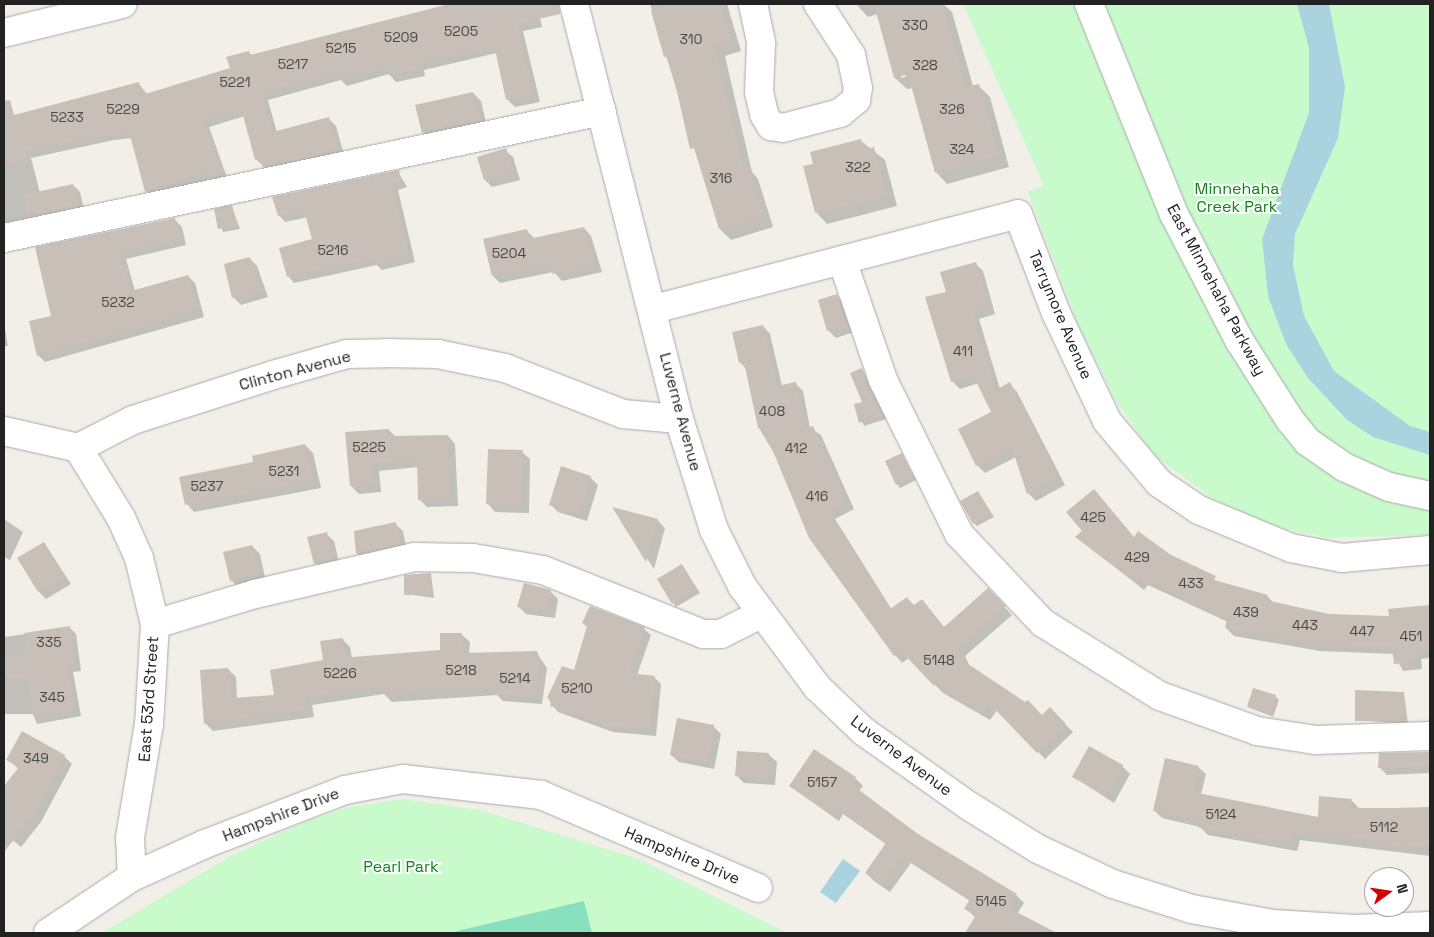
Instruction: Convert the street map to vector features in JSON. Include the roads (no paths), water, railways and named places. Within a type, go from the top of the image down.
[{"type":"street","points":[[4,33],[122,4]]},
{"type":"street","name":"Luverne Avenue","points":[[574,4],[654,308],[679,419],[714,530],[761,614],[817,687],[863,731],[1038,849],[1113,884],[1192,909],[1273,924],[1355,929],[1430,926]]},
{"type":"street","points":[[753,4],[761,43],[759,92],[764,114],[771,126],[783,128],[840,113],[856,100],[851,55],[818,4]]},
{"type":"street","name":"East Minnehaha Parkway","points":[[1089,4],[1174,214],[1239,340],[1290,420],[1308,442],[1344,467],[1389,487],[1430,496]]},
{"type":"street","points":[[4,238],[602,111]]},
{"type":"street","name":"Tarrymore Avenue","points":[[654,308],[1018,214],[1056,314],[1107,421],[1159,483],[1199,510],[1291,548],[1342,558],[1430,550]]},
{"type":"street","points":[[842,260],[883,380],[959,534],[1043,623],[1160,696],[1257,731],[1316,740],[1430,736]]},
{"type":"street","name":"Clinton Avenue","points":[[78,448],[133,420],[347,354],[438,354],[505,368],[623,414],[679,419]]},
{"type":"street","points":[[4,431],[78,448]]},
{"type":"street","name":"East 53rd Street","points":[[78,448],[121,518],[139,558],[155,624],[150,724],[130,838],[132,877]]},
{"type":"street","points":[[155,624],[255,594],[414,557],[473,558],[543,570],[703,634],[721,634],[761,614]]},
{"type":"street","name":"Hampshire Drive","points":[[48,933],[132,877],[289,809],[345,790],[403,780],[462,782],[542,795],[758,888]]},
{"type":"water","points":[[1297,4],[1329,4],[1345,87],[1338,138],[1295,234],[1293,265],[1304,316],[1334,371],[1410,426],[1430,432],[1430,455],[1373,437],[1347,420],[1308,378],[1286,344],[1268,296],[1262,239],[1309,113],[1309,48]]},
{"type":"water","points":[[843,859],[860,871],[836,903],[820,892]]},
{"type":"park label","name":"Minnehaha Creek Park","points":[[1237,198]]},
{"type":"park label","name":"Pearl Park","points":[[401,867]]}]
